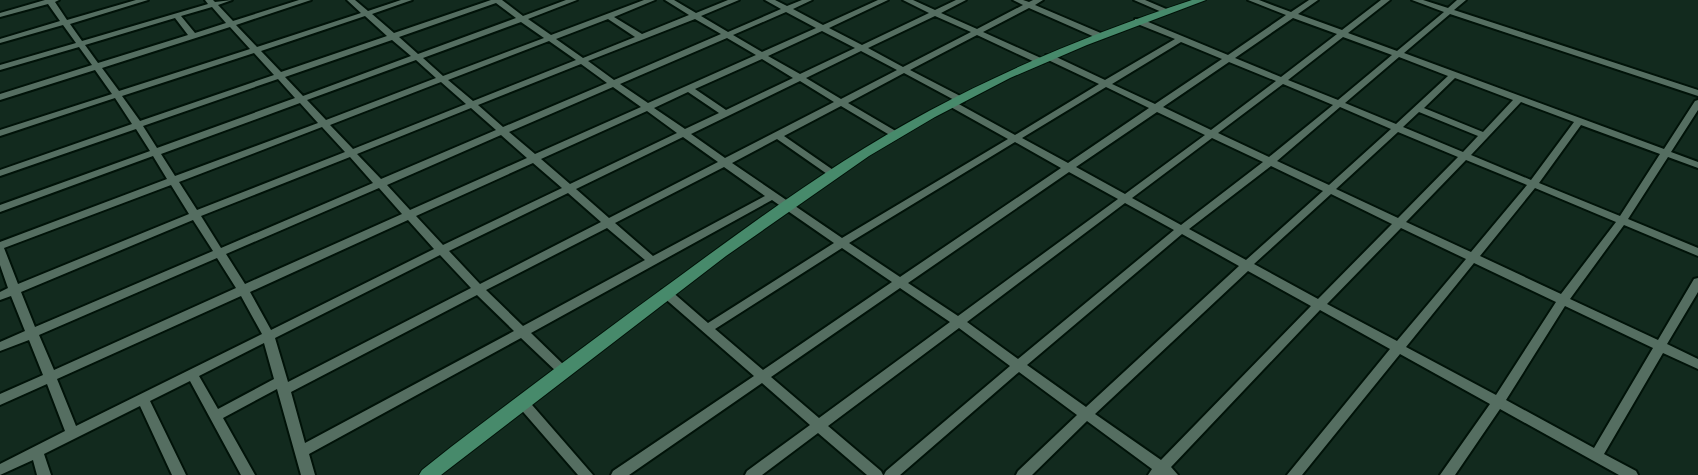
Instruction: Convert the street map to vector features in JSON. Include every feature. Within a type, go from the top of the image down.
[{"type":"main road","points":[[428,475],[666,293],[785,206],[896,135],[956,102],[1045,59],[1138,21],[1201,0]]},
{"type":"street","points":[[0,15],[51,0],[117,94],[244,289],[268,335],[308,475]]},
{"type":"street","points":[[0,41],[144,0]]},
{"type":"street","points":[[0,68],[176,15],[211,2],[228,0]]},
{"type":"street","points":[[0,97],[307,0]]},
{"type":"street","points":[[351,0],[652,261]]},
{"type":"street","points":[[0,133],[408,0]]},
{"type":"street","points":[[0,173],[497,0],[785,206],[957,321],[1162,473],[1318,304],[1402,222],[1520,99]]},
{"type":"street","points":[[0,209],[573,0]]},
{"type":"street","points":[[74,434],[52,376],[14,290],[0,248],[172,180],[651,0]]},
{"type":"street","points":[[669,0],[896,135]]},
{"type":"street","points":[[0,296],[195,215],[735,0]]},
{"type":"street","points":[[769,0],[904,70],[1014,138],[1596,456],[1613,471],[1631,475]]},
{"type":"street","points":[[0,347],[808,0]]},
{"type":"street","points":[[0,400],[884,0]]},
{"type":"street","points":[[907,0],[1105,84],[1402,222],[1698,364]]},
{"type":"street","points":[[0,470],[441,250],[962,0]]},
{"type":"street","points":[[1017,0],[1100,36]]},
{"type":"street","points":[[215,416],[478,289],[1039,0]]},
{"type":"street","points":[[1138,0],[1167,11]]},
{"type":"street","points":[[1252,0],[1698,165]]},
{"type":"street","points":[[618,475],[1314,0]]},
{"type":"street","points":[[752,475],[1212,134],[1345,34],[1386,0]]},
{"type":"street","points":[[1416,0],[1698,93]]},
{"type":"street","points":[[891,475],[1018,365],[1182,229],[1340,105],[1462,0]]},
{"type":"street","points":[[211,2],[478,289],[563,371]]},
{"type":"street","points":[[176,15],[193,36]]},
{"type":"street","points":[[608,16],[640,38]]},
{"type":"street","points":[[1138,21],[1698,252]]},
{"type":"street","points":[[708,328],[842,243],[1180,39]]},
{"type":"street","points":[[1023,475],[1085,414],[1454,75]]},
{"type":"street","points":[[688,88],[725,113]]},
{"type":"street","points":[[1447,475],[1498,402],[1563,300],[1622,221],[1698,103]]},
{"type":"street","points":[[1418,109],[1485,136]]},
{"type":"street","points":[[1294,475],[1533,184],[1579,121]]},
{"type":"street","points":[[777,135],[833,174]]},
{"type":"street","points":[[301,452],[772,196]]},
{"type":"street","points":[[1596,456],[1698,282]]},
{"type":"street","points":[[666,293],[764,375],[876,475]]},
{"type":"street","points":[[192,374],[248,475]]},
{"type":"street","points":[[143,399],[179,475]]},
{"type":"street","points":[[522,402],[586,475]]},
{"type":"street","points":[[37,452],[44,475]]}]
